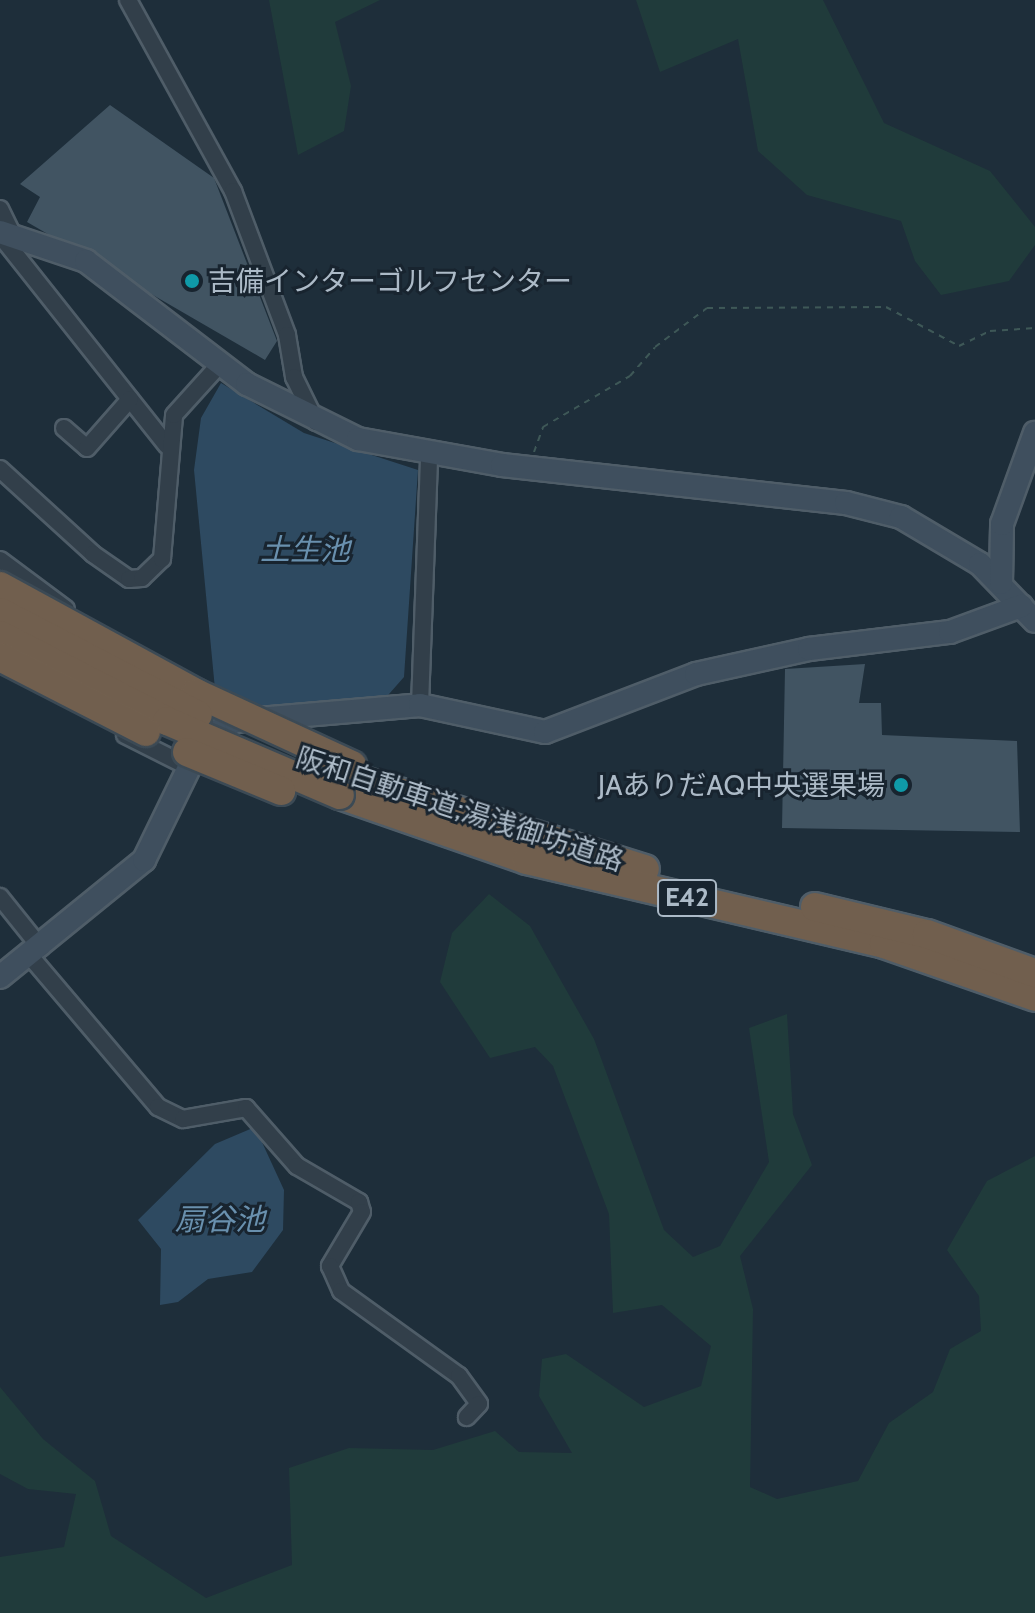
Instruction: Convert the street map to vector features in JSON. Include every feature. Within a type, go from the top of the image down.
[{"type":"highway","points":[[0,586],[196,693],[344,786]]},
{"type":"highway","name":"阪和自動車道;湯浅御坊道路","points":[[0,612],[344,786],[501,829],[927,934],[1035,973]]},
{"type":"highway","name":"阪和自動車道;湯浅御坊道路","points":[[0,635],[205,739],[344,786],[527,860],[884,944],[1035,997]]},
{"type":"highway","points":[[0,657],[209,763],[344,786]]},
{"type":"street","points":[[128,0],[233,191],[287,335],[294,377],[317,423]]},
{"type":"street","points":[[0,209],[4,234],[167,446]]},
{"type":"street","points":[[0,977],[36,952],[144,860],[172,814],[187,766],[211,733],[249,716],[420,705],[545,732],[696,674],[809,649],[950,632],[1028,614],[1001,583],[946,540],[901,517],[846,503],[429,455],[317,423],[221,363],[109,275],[4,234]]},
{"type":"street","points":[[0,469],[93,554],[129,579],[142,578],[162,559],[167,446],[180,404],[221,363]]},
{"type":"street","points":[[64,428],[87,448],[130,399]]},
{"type":"street","points":[[1001,583],[1002,524],[1035,433]]},
{"type":"street","points":[[420,705],[429,455]]},
{"type":"street","points":[[0,560],[73,614],[165,668],[142,744]]},
{"type":"street","points":[[0,669],[187,766]]},
{"type":"street","points":[[0,897],[36,952],[158,1107],[183,1119],[246,1108],[297,1166],[359,1202],[362,1212],[330,1266],[341,1291],[468,1385],[479,1404],[467,1417]]},
{"type":"path","points":[[528,468],[543,427],[630,376],[707,308],[886,307],[959,346],[990,331],[1035,328]]},
{"type":"green space","points":[[269,0],[380,0],[335,22],[351,86],[344,131],[298,155]]},
{"type":"green space","points":[[636,0],[823,0],[884,123],[990,171],[1035,227],[1035,245],[1009,281],[941,295],[915,261],[901,221],[807,195],[758,151],[738,39],[660,72]]},
{"type":"green space","points":[[489,894],[530,926],[594,1039],[664,1230],[693,1257],[720,1246],[769,1162],[749,1028],[787,1014],[793,1114],[812,1165],[740,1256],[753,1309],[750,1487],[777,1499],[858,1481],[889,1423],[933,1392],[950,1349],[981,1331],[979,1296],[947,1250],[987,1181],[1035,1156],[1035,1613],[0,1613],[0,1557],[64,1547],[76,1494],[28,1489],[0,1474],[0,1387],[43,1439],[95,1481],[111,1536],[206,1598],[292,1565],[289,1468],[349,1448],[433,1450],[495,1431],[519,1452],[572,1453],[539,1396],[542,1359],[566,1354],[644,1407],[701,1386],[711,1346],[662,1305],[613,1313],[609,1214],[553,1066],[535,1047],[490,1058],[440,982],[452,933]]},
{"type":"water","name":"土生池","points":[[221,383],[304,433],[418,470],[404,677],[382,702],[217,710],[194,470],[201,418]]},
{"type":"water","name":"扇谷池","points":[[255,1127],[284,1190],[283,1230],[252,1272],[208,1279],[178,1302],[160,1305],[161,1249],[138,1220],[215,1144]]},
{"type":"building","name":"吉備インターゴルフセンター","points":[[110,105],[214,178],[277,341],[265,360],[27,222],[40,197],[20,184]]},
{"type":"building","name":"JAありだAQ中央選果場","points":[[865,664],[859,703],[881,703],[882,735],[1017,741],[1020,832],[782,828],[785,669]]},
{"type":"place","name":"吉備インターゴルフセンター","points":[[192,281]]},
{"type":"place","name":"JAありだAQ中央選果場","points":[[901,785]]}]
